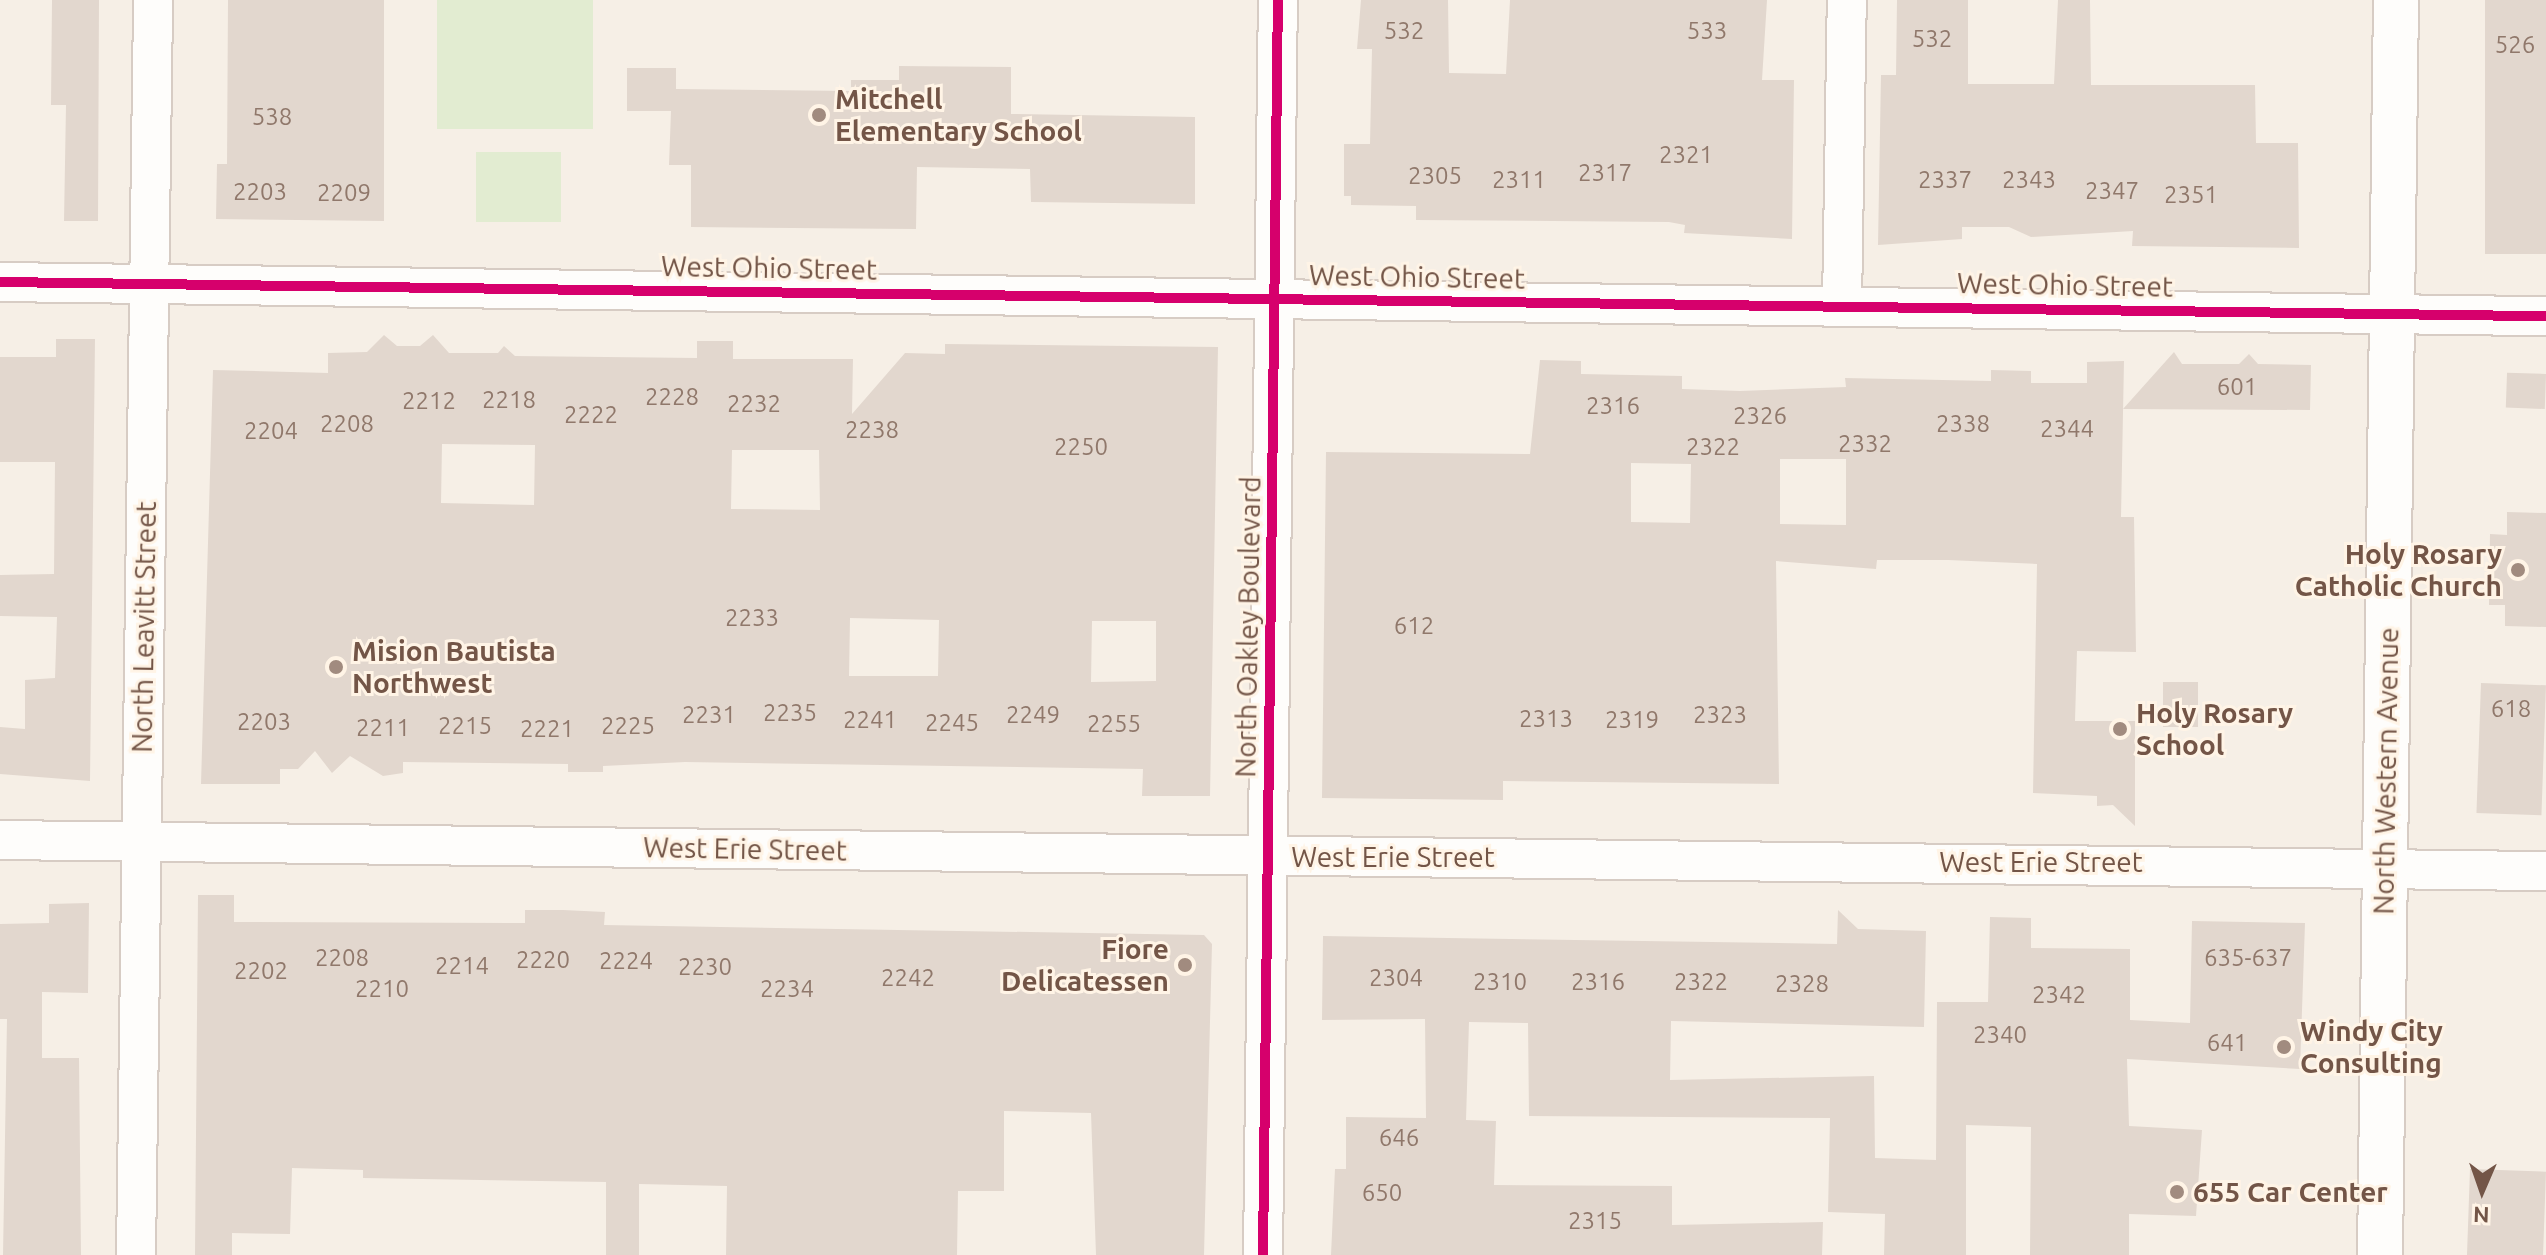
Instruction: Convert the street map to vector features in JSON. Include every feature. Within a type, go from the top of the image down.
[{"type":"main road","name":"North Western Avenue","points":[[2380,1255],[2396,0]]},
{"type":"street","name":"North Leavitt Street","points":[[136,1255],[153,0]]},
{"type":"street","name":"North Oakley Boulevard","points":[[1263,1255],[1278,0]]},
{"type":"street","points":[[1842,306],[1847,0]]},
{"type":"street","name":"West Ohio Street","points":[[0,282],[2546,316]]},
{"type":"street","name":"West Erie Street","points":[[0,840],[2546,871]]},
{"type":"green space","points":[[437,0],[593,0],[593,129],[437,129]]},
{"type":"green space","points":[[476,152],[561,152],[561,222],[476,222]]},
{"type":"building","points":[[52,0],[99,0],[98,221],[64,221],[66,105],[51,105]]},
{"type":"building","points":[[228,0],[384,0],[384,221],[216,219],[217,164],[227,164]]},
{"type":"building","points":[[1361,0],[1448,0],[1449,73],[1506,74],[1510,0],[1767,0],[1762,80],[1794,80],[1792,239],[1684,233],[1685,225],[1669,222],[1416,220],[1416,206],[1351,205],[1351,196],[1344,196],[1344,144],[1370,144],[1372,49],[1357,49]]},
{"type":"building","points":[[1897,0],[1968,0],[1968,84],[2054,84],[2058,0],[2090,0],[2091,85],[2255,85],[2256,143],[2298,143],[2299,248],[2132,246],[2133,231],[2031,237],[2009,227],[1962,227],[1962,239],[1878,245],[1881,75],[1896,75]]},
{"type":"building","points":[[2485,0],[2546,0],[2546,254],[2485,254]]},
{"type":"building","points":[[899,66],[1011,67],[1011,114],[1195,117],[1195,204],[1031,202],[1030,169],[917,167],[916,229],[691,227],[691,165],[669,165],[671,111],[627,111],[627,68],[676,68],[676,89],[851,91],[851,80],[899,80]]},
{"type":"building","points":[[384,335],[397,346],[420,346],[433,335],[449,353],[498,353],[504,346],[515,356],[697,358],[697,341],[733,341],[733,359],[853,359],[852,414],[905,353],[945,354],[945,344],[1218,347],[1210,796],[1142,796],[1143,769],[685,762],[603,766],[603,772],[568,772],[568,764],[403,762],[403,773],[383,776],[350,756],[332,773],[315,751],[298,769],[280,769],[280,784],[201,784],[213,370],[328,373],[328,353],[367,352]],"holes":[[[442,444],[535,445],[534,505],[441,503]],[[732,450],[819,450],[820,510],[731,509]],[[850,618],[939,620],[938,676],[849,676]],[[1092,621],[1156,621],[1156,681],[1091,682]]]},
{"type":"building","points":[[56,339],[95,339],[90,781],[0,774],[0,727],[25,729],[25,680],[55,678],[57,617],[0,616],[0,575],[54,574],[55,462],[0,462],[0,357],[56,357]]},
{"type":"building","points":[[2174,352],[2182,364],[2239,364],[2249,354],[2258,364],[2311,365],[2310,410],[2123,409]]},
{"type":"building","points":[[1540,360],[1581,361],[1581,374],[1682,376],[1682,389],[1740,391],[1846,387],[1845,378],[1991,381],[1991,370],[2031,371],[2031,383],[2087,383],[2087,362],[2124,361],[2121,517],[2134,517],[2136,652],[2077,651],[2075,721],[2135,721],[2135,826],[2113,805],[2097,806],[2097,796],[2033,793],[2037,564],[1948,560],[1877,560],[1876,569],[1776,561],[1779,784],[1503,781],[1503,800],[1322,798],[1326,452],[1530,454]],"holes":[[[1780,459],[1846,459],[1846,525],[1780,524]],[[1631,463],[1691,464],[1690,523],[1631,522]]]},
{"type":"building","points":[[2507,373],[2546,374],[2545,409],[2506,408]]},
{"type":"building","name":"Holy Rosary Catholic Church","points":[[2507,512],[2546,513],[2546,627],[2505,626],[2505,605],[2489,605],[2490,534],[2507,535]]},
{"type":"building","points":[[2163,682],[2198,682],[2198,727],[2163,727]]},
{"type":"building","points":[[2481,683],[2546,685],[2541,815],[2476,813]]},
{"type":"building","points":[[198,895],[234,895],[234,922],[525,923],[525,910],[563,910],[605,912],[604,925],[1204,935],[1212,944],[1204,1255],[1096,1255],[1091,1113],[1004,1111],[1004,1191],[958,1191],[957,1255],[726,1255],[727,1186],[639,1184],[639,1255],[606,1255],[606,1182],[363,1178],[363,1170],[292,1168],[290,1234],[232,1233],[232,1255],[195,1255]]},
{"type":"building","points":[[89,903],[88,993],[42,992],[42,1058],[79,1058],[81,1255],[3,1255],[7,1019],[0,1019],[0,924],[49,923],[49,904]]},
{"type":"building","points":[[1838,910],[1858,929],[1926,931],[1924,1027],[1671,1021],[1670,1080],[1874,1076],[1875,1158],[1936,1160],[1937,1002],[1988,1002],[1990,917],[2031,918],[2031,948],[2130,949],[2130,1020],[2190,1023],[2192,921],[2305,923],[2300,1069],[2127,1059],[2129,1126],[2202,1130],[2196,1216],[2129,1214],[2129,1255],[2030,1255],[2031,1127],[1966,1125],[1966,1255],[1884,1255],[1885,1214],[1828,1212],[1830,1118],[1529,1116],[1528,1023],[1469,1022],[1466,1120],[1496,1121],[1494,1185],[1672,1186],[1672,1225],[1823,1222],[1822,1255],[1331,1255],[1335,1169],[1346,1169],[1346,1117],[1426,1118],[1425,1019],[1322,1020],[1323,936],[1837,944]]},
{"type":"building","points":[[2470,1169],[2546,1172],[2543,1255],[2467,1255]]},
{"type":"cycle path","points":[[1263,1255],[1278,0]]},
{"type":"cycle path","points":[[0,282],[2546,316]]},
{"type":"place","name":"Mitchell Elementary School","points":[[819,115]]},
{"type":"place","name":"Holy Rosary Catholic Church","points":[[2518,570]]},
{"type":"place","name":"Mision Bautista Northwest","points":[[336,667]]},
{"type":"place","name":"Holy Rosary School","points":[[2120,729]]},
{"type":"place","name":"Fiore Delicatessen","points":[[1185,965]]},
{"type":"place","name":"Windy City Consulting","points":[[2284,1047]]},
{"type":"place","name":"655 Car Center","points":[[2177,1192]]}]
